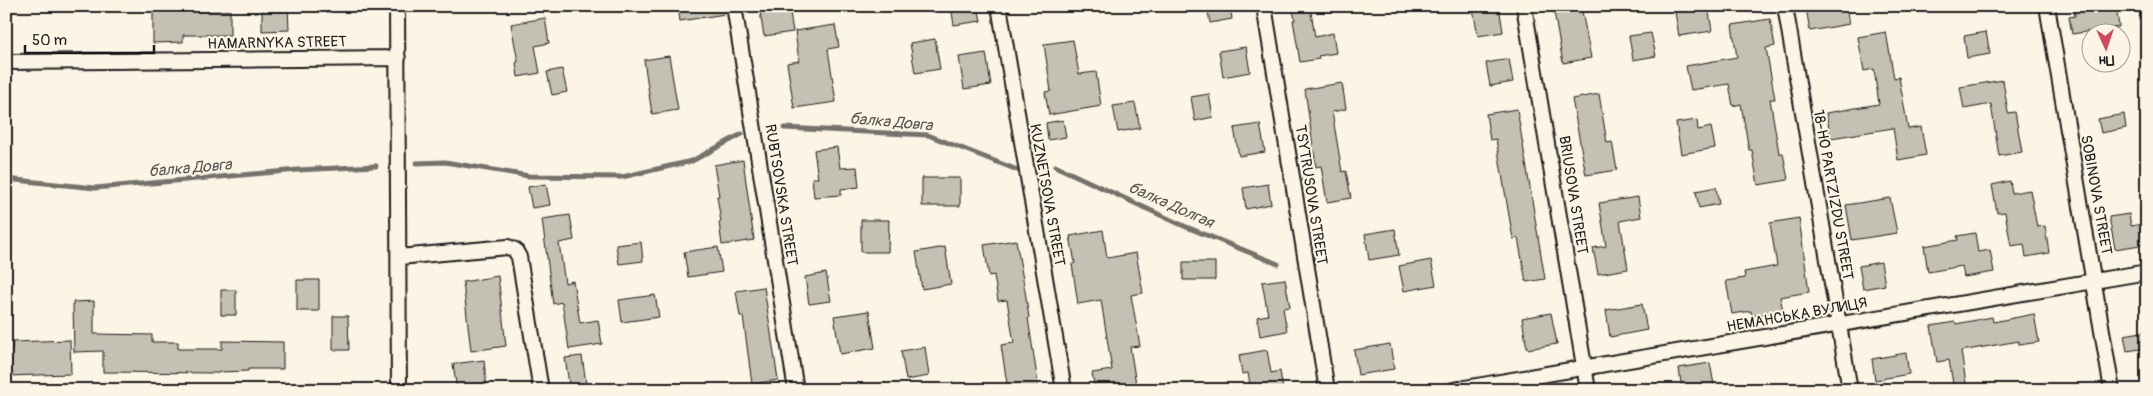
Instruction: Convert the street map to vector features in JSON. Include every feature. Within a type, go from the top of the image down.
[{"type":"street","points":[[397,6],[400,390]]},
{"type":"street","name":"RUBTSOVSKA STREET","points":[[734,6],[796,390]]},
{"type":"street","name":"KUZNETSOVA STREET","points":[[999,6],[1064,390]]},
{"type":"street","name":"TSYTRUSOVA STREET","points":[[1264,6],[1327,390]]},
{"type":"street","name":"BRIUSOVA STREET","points":[[1524,6],[1588,390]]},
{"type":"street","name":"18-HO PARTZIZDU STREET","points":[[1785,6],[1850,390]]},
{"type":"street","name":"SOBINOVA STREET","points":[[2047,6],[2112,390]]},
{"type":"street","name":"HAMARNYKA STREET","points":[[6,62],[398,58]]},
{"type":"street","points":[[399,257],[508,247],[515,250],[519,257],[541,390]]},
{"type":"street","name":"НЕМАНСЬКА ВУЛИЦЯ","points":[[1453,390],[2147,272]]},
{"type":"building","points":[[262,6],[288,6],[289,30],[262,31]]},
{"type":"building","points":[[678,6],[724,6],[725,14],[680,21]]},
{"type":"building","points":[[759,6],[789,6],[793,32],[764,36]]},
{"type":"building","points":[[951,6],[978,6],[981,21],[954,25]]},
{"type":"building","points":[[1207,6],[1230,6],[1232,19],[1210,23]]},
{"type":"building","points":[[1292,6],[1310,6],[1315,37],[1333,33],[1336,53],[1318,56],[1319,59],[1300,62]]},
{"type":"building","points":[[1499,6],[1503,32],[1478,36],[1473,9]]},
{"type":"building","points":[[1553,6],[1581,6],[1591,58],[1563,63]]},
{"type":"building","points":[[1708,6],[1712,31],[1679,36],[1675,12]]},
{"type":"building","points":[[1846,6],[1849,24],[1810,31],[1806,8]]},
{"type":"building","points":[[2073,6],[2116,6],[2118,22],[2080,22],[2080,33],[2072,34],[2069,17],[2075,16]]},
{"type":"building","points":[[230,10],[230,35],[183,35],[183,42],[153,43],[153,11]]},
{"type":"building","points":[[545,18],[549,43],[535,46],[540,73],[518,77],[516,63],[518,62],[511,24]]},
{"type":"building","points":[[1770,19],[1775,46],[1766,48],[1775,99],[1770,99],[1779,153],[1783,153],[1788,180],[1758,185],[1752,150],[1749,150],[1741,104],[1733,106],[1729,84],[1691,90],[1686,66],[1737,57],[1732,25]]},
{"type":"building","points":[[835,25],[839,47],[828,49],[836,102],[794,108],[787,63],[799,61],[795,31]]},
{"type":"building","points":[[1886,32],[1894,78],[1899,77],[1908,129],[1921,127],[1926,155],[1898,160],[1893,128],[1831,138],[1826,113],[1879,104],[1874,69],[1864,71],[1858,37]]},
{"type":"building","points":[[1986,32],[1990,54],[1967,58],[1964,36]]},
{"type":"building","points":[[1651,33],[1656,56],[1633,60],[1629,36]]},
{"type":"building","points":[[935,39],[940,69],[915,73],[910,43]]},
{"type":"building","points":[[1073,40],[1079,74],[1096,72],[1101,106],[1049,115],[1045,92],[1051,91],[1044,44]]},
{"type":"building","points":[[1246,47],[1250,72],[1223,77],[1219,51]]},
{"type":"building","points":[[986,53],[991,85],[964,89],[959,57]]},
{"type":"building","points":[[669,56],[678,110],[652,114],[644,60]]},
{"type":"building","points":[[1509,59],[1513,82],[1490,86],[1486,63]]},
{"type":"building","points":[[562,69],[567,92],[552,95],[547,72]]},
{"type":"building","points":[[2003,80],[2008,113],[2015,112],[2022,152],[1999,156],[1991,104],[1964,109],[1960,87]]},
{"type":"building","points":[[1342,83],[1346,109],[1332,112],[1342,172],[1346,171],[1351,198],[1327,202],[1321,166],[1316,167],[1305,89]]},
{"type":"building","points":[[1209,94],[1213,117],[1195,121],[1191,97]]},
{"type":"building","points":[[1599,94],[1607,143],[1612,142],[1617,170],[1586,175],[1572,99]]},
{"type":"building","points":[[1135,103],[1140,128],[1118,132],[1113,106]]},
{"type":"building","points":[[1517,109],[1545,279],[1526,282],[1518,238],[1513,239],[1496,139],[1490,140],[1486,114]]},
{"type":"building","points":[[2124,114],[2126,128],[2101,133],[2098,119]]},
{"type":"building","points":[[1063,120],[1066,137],[1048,140],[1046,123]]},
{"type":"building","points":[[1697,120],[1698,130],[1711,127],[1715,148],[1681,154],[1676,123]]},
{"type":"building","points":[[1260,124],[1265,152],[1239,156],[1234,128]]},
{"type":"building","points":[[837,147],[840,168],[857,167],[859,187],[841,189],[841,195],[814,197],[812,178],[818,178],[814,150]]},
{"type":"building","points":[[743,160],[754,240],[722,245],[717,196],[719,196],[714,165]]},
{"type":"building","points":[[922,178],[960,178],[960,206],[922,206]]},
{"type":"building","points":[[2010,181],[2012,193],[2030,190],[2037,227],[2045,226],[2049,253],[2026,257],[2024,244],[2011,246],[2005,212],[1997,213],[1992,185]]},
{"type":"building","points":[[546,184],[550,205],[532,208],[528,187]]},
{"type":"building","points":[[1268,184],[1271,204],[1246,209],[1243,188]]},
{"type":"building","points":[[1716,187],[1719,204],[1699,208],[1696,191]]},
{"type":"building","points":[[1638,197],[1641,217],[1620,221],[1628,269],[1598,274],[1593,248],[1606,246],[1599,203]]},
{"type":"building","points":[[1890,198],[1897,233],[1852,240],[1846,205]]},
{"type":"building","points":[[2129,214],[2131,226],[2147,223],[2147,244],[2115,249],[2109,217]]},
{"type":"building","points":[[570,215],[574,240],[559,243],[565,283],[573,281],[580,323],[598,320],[602,344],[569,349],[562,302],[553,304],[542,219]]},
{"type":"building","points":[[1799,218],[1809,292],[1780,297],[1783,310],[1752,316],[1751,311],[1732,314],[1726,281],[1745,278],[1744,272],[1777,266],[1770,223]]},
{"type":"building","points":[[861,220],[889,220],[888,252],[861,252]]},
{"type":"building","points":[[1395,229],[1399,255],[1369,260],[1365,234]]},
{"type":"building","points":[[1103,230],[1107,258],[1136,253],[1143,293],[1131,295],[1140,346],[1130,347],[1137,390],[1095,390],[1092,373],[1112,370],[1101,300],[1078,304],[1072,264],[1075,263],[1070,236]]},
{"type":"building","points":[[1975,233],[1978,252],[1990,250],[1994,272],[1964,277],[1962,266],[1928,272],[1924,246],[1958,240],[1957,236]]},
{"type":"building","points":[[1016,240],[1039,390],[1008,390],[1001,345],[1014,343],[1007,300],[998,301],[994,275],[989,276],[984,245]]},
{"type":"building","points":[[641,242],[643,261],[619,264],[616,245]]},
{"type":"building","points":[[718,247],[722,272],[688,277],[684,252]]},
{"type":"building","points":[[945,247],[951,284],[922,289],[916,252]]},
{"type":"building","points":[[1431,260],[1436,285],[1404,291],[1399,266]]},
{"type":"building","points":[[1183,262],[1215,262],[1215,280],[1183,280]]},
{"type":"building","points":[[1881,262],[1885,285],[1863,289],[1859,266]]},
{"type":"building","points":[[826,273],[831,301],[809,304],[805,277]]},
{"type":"building","points":[[498,276],[506,346],[471,351],[463,282]]},
{"type":"building","points":[[1285,279],[1290,307],[1283,308],[1287,331],[1260,336],[1257,317],[1268,315],[1262,282]]},
{"type":"building","points":[[297,280],[319,280],[319,311],[297,311]]},
{"type":"building","points":[[764,287],[778,380],[752,384],[743,316],[740,316],[736,291]]},
{"type":"building","points":[[221,290],[236,290],[236,315],[221,315]]},
{"type":"building","points":[[655,295],[659,317],[622,322],[619,300]]},
{"type":"building","points":[[94,301],[94,334],[152,335],[152,342],[178,342],[178,349],[222,349],[222,341],[283,342],[283,369],[248,369],[248,371],[219,373],[103,372],[103,351],[74,352],[73,302]]},
{"type":"building","points":[[1642,304],[1647,330],[1610,337],[1606,310]]},
{"type":"building","points":[[869,311],[875,348],[840,354],[834,316]]},
{"type":"building","points":[[1551,313],[1557,344],[1527,349],[1522,318]]},
{"type":"building","points":[[2034,314],[2039,342],[2019,345],[2019,341],[1961,351],[1967,390],[1954,390],[1949,360],[1937,362],[1931,326],[1955,322],[1956,324],[1992,317],[1993,322]]},
{"type":"building","points":[[333,316],[348,316],[349,350],[333,350]]},
{"type":"building","points":[[2147,331],[2147,348],[2127,351],[2124,335]]},
{"type":"building","points":[[70,340],[71,374],[6,376],[6,350],[12,350],[12,342]]},
{"type":"building","points":[[1390,344],[1394,369],[1358,375],[1354,350]]},
{"type":"building","points":[[925,347],[929,376],[906,380],[901,351]]},
{"type":"building","points":[[1267,350],[1271,373],[1280,371],[1283,390],[1251,390],[1248,373],[1242,374],[1239,355]]},
{"type":"building","points":[[1906,353],[1909,374],[1875,380],[1872,359]]},
{"type":"building","points":[[582,356],[587,390],[570,390],[565,358]]},
{"type":"building","points":[[484,360],[487,390],[457,390],[453,364]]},
{"type":"building","points":[[1710,363],[1715,390],[1682,390],[1679,368]]},
{"type":"waterway","name":"балка Довга","points":[[784,128],[928,135],[1020,171]]},
{"type":"waterway","name":"балка Довга","points":[[416,163],[445,162],[529,176],[622,177],[692,161],[742,134]]},
{"type":"waterway","name":"балка Довга","points":[[6,179],[95,188],[298,170],[376,166]]},
{"type":"waterway","name":"балка Долгая","points":[[1055,166],[1184,226],[1278,264]]}]
